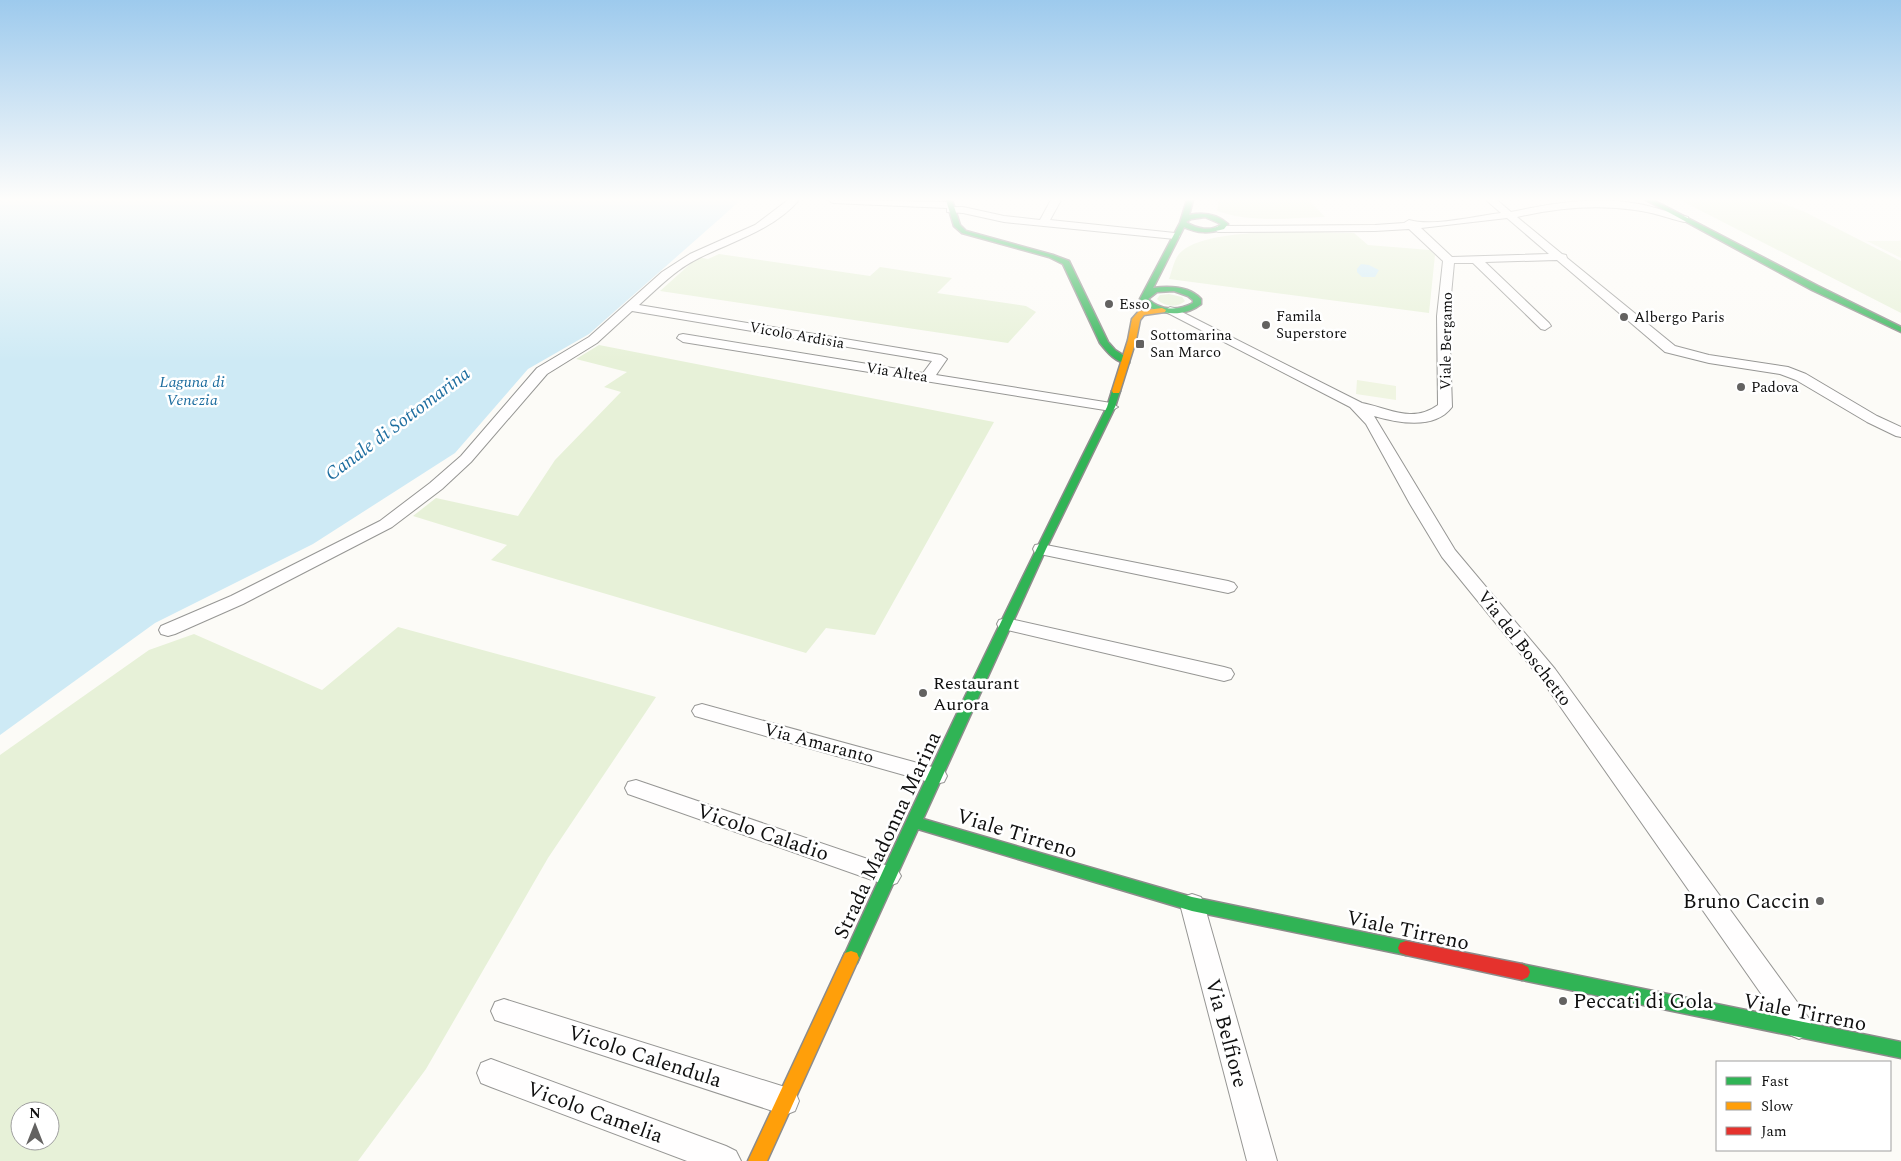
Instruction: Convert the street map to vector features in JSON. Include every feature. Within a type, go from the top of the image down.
[{"type":"street","points":[[168,630],[237,600],[386,524],[436,486],[466,459],[542,370],[593,340],[666,274],[699,254]]},
{"type":"street","points":[[1044,254],[1066,263],[1104,343],[1112,352],[1126,361]]},
{"type":"street","points":[[1165,254],[1144,299],[1150,305],[1166,310],[1185,310],[1195,307]]},
{"type":"street","points":[[1444,254],[1450,260],[1562,257]]},
{"type":"street","points":[[1559,254],[1670,349],[1709,360],[1783,370],[1801,377],[1872,419],[1901,433]]},
{"type":"street","points":[[1755,254],[1815,288],[1901,330]]},
{"type":"street","points":[[1762,254],[1901,323]]},
{"type":"street","points":[[1475,259],[1545,326]]},
{"type":"street","name":"Viale Bergamo","points":[[1355,404],[1384,416],[1412,419],[1436,415],[1445,407],[1443,316],[1450,260]]},
{"type":"street","points":[[1156,272],[1160,283],[1191,294],[1197,299],[1195,316],[1199,326]]},
{"type":"street","points":[[1144,296],[1150,291],[1161,289],[1180,290]]},
{"type":"street","name":"Vicolo Ardisia","points":[[630,307],[941,360],[927,377]]},
{"type":"street","name":"Strada Madonna Marina","points":[[757,1161],[1006,624],[1111,407],[1126,361],[1136,319],[1142,313],[1166,310]]},
{"type":"street","name":"Via del Boschetto","points":[[1166,310],[1355,404],[1372,422],[1448,553],[1548,674],[1802,1031]]},
{"type":"street","name":"Via Altea","points":[[683,338],[1111,407]]},
{"type":"street","points":[[1041,550],[1228,587]]},
{"type":"street","points":[[1006,624],[1224,674]]},
{"type":"street","name":"Via Amaranto","points":[[702,711],[936,776]]},
{"type":"street","name":"Vicolo Caladio","points":[[636,788],[889,876]]},
{"type":"street","name":"Viale Tirreno","points":[[914,822],[1192,904],[1901,1050]]},
{"type":"street","name":"Via Belfiore","points":[[1192,904],[1262,1161]]},
{"type":"street","name":"Vicolo Calendula","points":[[504,1011],[785,1101]]},
{"type":"street","name":"Vicolo Camelia","points":[[491,1073],[726,1161]]},
{"type":"green space","points":[[720,254],[870,276],[880,267],[952,278],[937,293],[1026,306],[1036,312],[1008,343],[660,291],[698,257],[708,259]]},
{"type":"green space","points":[[1179,254],[1435,255],[1429,313],[1169,279],[1174,262]]},
{"type":"green space","points":[[1786,254],[1888,254],[1901,261],[1901,313]]},
{"type":"green space","points":[[1169,294],[1182,297],[1185,301],[1179,305],[1171,306],[1163,304],[1157,299],[1160,295]]},
{"type":"green space","points":[[599,345],[994,422],[875,635],[826,628],[806,653],[491,560],[507,545],[413,516],[436,498],[518,516],[555,460],[621,392],[604,387],[627,372],[576,359]]},
{"type":"green space","points":[[1357,380],[1396,386],[1396,400],[1356,394]]},
{"type":"green space","points":[[398,627],[656,697],[548,858],[426,1069],[358,1161],[0,1161],[0,755],[149,650],[194,634],[322,690]]},
{"type":"water","name":"Laguna di Venezia","points":[[0,254],[680,254],[589,334],[528,369],[455,453],[313,544],[155,623],[0,735]]},
{"type":"water","points":[[1361,264],[1369,265],[1379,270],[1375,277],[1362,277],[1357,272]]},
{"type":"traffic: fast","points":[[1044,254],[1066,263],[1104,343],[1112,352],[1126,361]]},
{"type":"traffic: fast","points":[[1145,296],[1167,254]]},
{"type":"traffic: fast","points":[[1751,254],[1901,330]]},
{"type":"traffic: fast","points":[[1174,289],[1191,294],[1197,299],[1197,304],[1183,310],[1169,311],[1155,308],[1144,299],[1145,296],[1155,290],[1174,289]]},
{"type":"traffic: fast","points":[[851,958],[1041,549],[1111,407],[1116,391]]},
{"type":"traffic: fast","points":[[914,822],[1192,904],[1406,948]]},
{"type":"traffic: fast","points":[[1522,972],[1901,1050]]},
{"type":"traffic: slow","points":[[1116,391],[1132,340],[1136,319],[1142,313],[1162,310]]},
{"type":"traffic: slow","points":[[757,1161],[851,958]]},
{"type":"traffic: jam","points":[[1406,948],[1522,972]]},
{"type":"place","name":"Esso","points":[[1109,304]]},
{"type":"place","name":"Albergo Paris","points":[[1624,317]]},
{"type":"place","name":"Famila Superstore","points":[[1266,325]]},
{"type":"place","name":"Sottomarina San Marco","points":[[1140,344]]},
{"type":"place","name":"Padova","points":[[1741,387]]},
{"type":"place","name":"Restaurant Aurora","points":[[923,693]]},
{"type":"place","name":"Bruno Caccin","points":[[1820,901]]},
{"type":"place","name":"Peccati di Gola","points":[[1563,1001]]},
{"type":"water label","name":"Canale di Sottomarina","points":[[397,423]]}]
